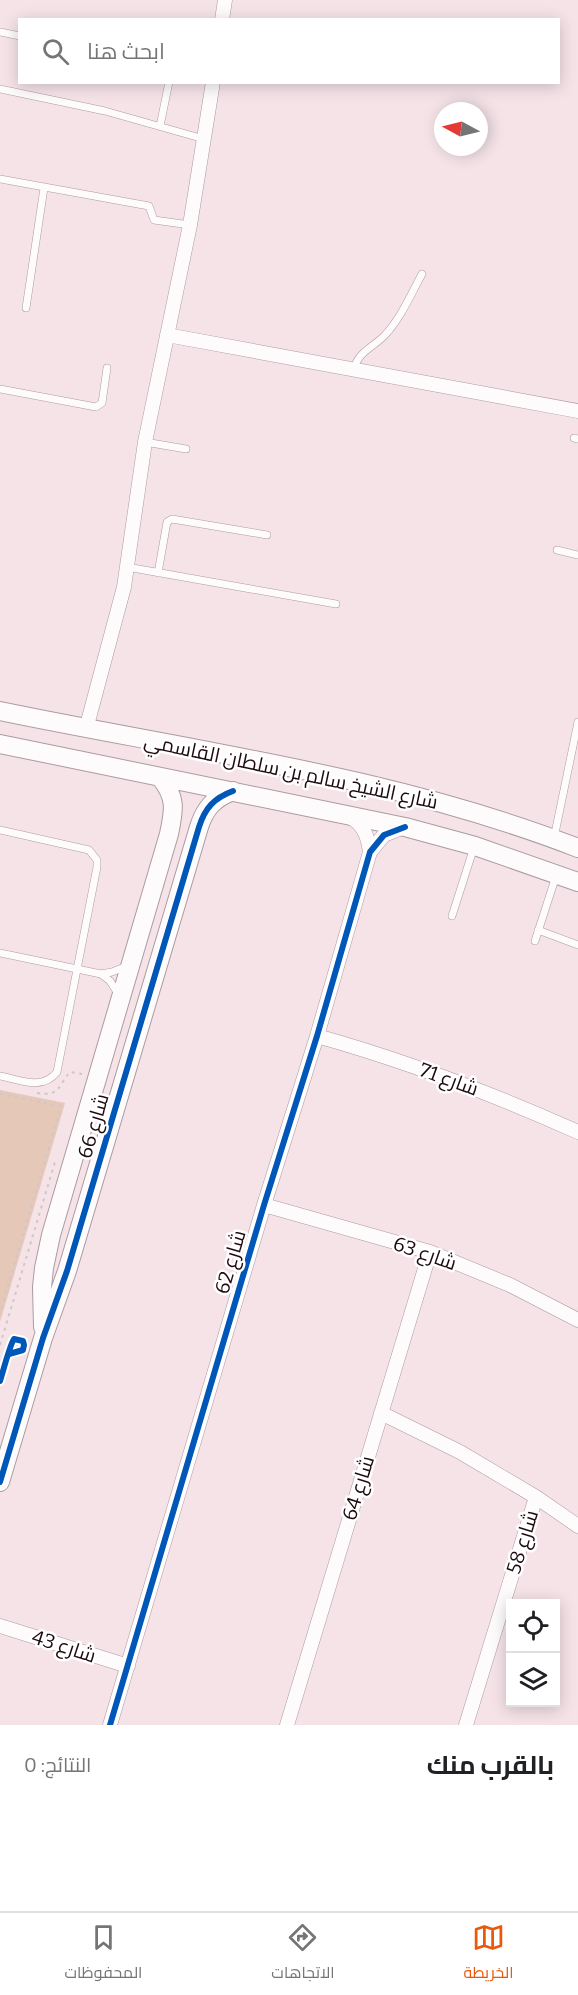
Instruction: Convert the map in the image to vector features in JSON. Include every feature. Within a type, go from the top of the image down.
[{"type":"street","points":[[222,18],[225,0]]},
{"type":"street","points":[[86,729],[128,567],[146,442],[190,225],[213,84]]},
{"type":"street","points":[[167,335],[578,411]]},
{"type":"street","name":"شارع الشيخ سالم بن سلطان القاسمي","points":[[0,711],[389,789],[451,805],[578,848]]},
{"type":"street","name":"شارع الشيخ سالم بن سلطان القاسمي","points":[[0,744],[405,827],[475,846],[578,882]]},
{"type":"street","name":"شارع 66","points":[[44,1338],[42,1287],[51,1235],[169,834],[173,804],[171,794],[160,777]]},
{"type":"street","name":"شارع 66","points":[[0,1482],[67,1271],[186,865],[203,815],[210,804],[220,796],[232,791]]},
{"type":"street","points":[[346,814],[364,829],[370,852]]},
{"type":"street","name":"شارع 62","points":[[110,1725],[370,852],[384,834],[405,827]]},
{"type":"street","points":[[169,834],[173,830],[183,829],[190,837],[186,865]]},
{"type":"street","name":"شارع 71","points":[[317,1036],[374,1052],[473,1088],[578,1132]]},
{"type":"street","name":"شارع 63","points":[[264,1205],[430,1252],[510,1285],[578,1320]]},
{"type":"street","name":"شارع 64","points":[[287,1725],[430,1252]]},
{"type":"street","points":[[44,1268],[45,1280],[52,1283],[60,1280],[67,1271]]},
{"type":"street","points":[[381,1413],[460,1452],[536,1497],[578,1526]]},
{"type":"street","name":"شارع 58","points":[[466,1725],[536,1497]]},
{"type":"street","name":"شارع 43","points":[[0,1626],[128,1666]]},
{"type":"lane","points":[[0,32],[18,36]]},
{"type":"lane","points":[[160,126],[169,84]]},
{"type":"lane","points":[[0,89],[72,103],[205,139]]},
{"type":"lane","points":[[0,179],[148,206],[154,220],[190,225]]},
{"type":"lane","points":[[26,308],[44,188]]},
{"type":"lane","points":[[354,370],[358,357],[380,341],[392,327],[422,274]]},
{"type":"lane","points":[[0,390],[96,406],[100,405],[103,399],[106,368]]},
{"type":"lane","points":[[146,442],[186,449]]},
{"type":"lane","points":[[158,573],[167,522],[172,519],[267,535]]},
{"type":"lane","points":[[557,550],[578,555]]},
{"type":"lane","points":[[128,567],[336,604]]},
{"type":"lane","points":[[554,838],[578,722]]},
{"type":"lane","points":[[0,830],[90,850],[94,854],[97,867],[57,1072],[46,1082],[38,1084],[0,1076]]},
{"type":"lane","points":[[452,916],[475,846]]},
{"type":"lane","points":[[535,941],[557,874]]},
{"type":"lane","points":[[538,930],[578,945]]},
{"type":"lane","points":[[0,953],[101,974],[123,969],[132,963]]},
{"type":"lane","points":[[101,974],[110,981],[121,999]]},
{"type":"path","points":[[0,1094],[61,1106],[0,1313]]},
{"type":"path","points":[[0,1345],[58,1153]]},
{"type":"shaded area","points":[[0,1090],[65,1103],[0,1322]]},
{"type":"cycle path","points":[[0,1482],[43,1338],[67,1271],[199,827],[211,804],[233,791]]},
{"type":"cycle path","points":[[110,1725],[370,852],[384,835],[405,827]]},
{"type":"cycle path","points":[[0,1381],[9,1352],[14,1339],[23,1341],[23,1350],[9,1354]]}]
